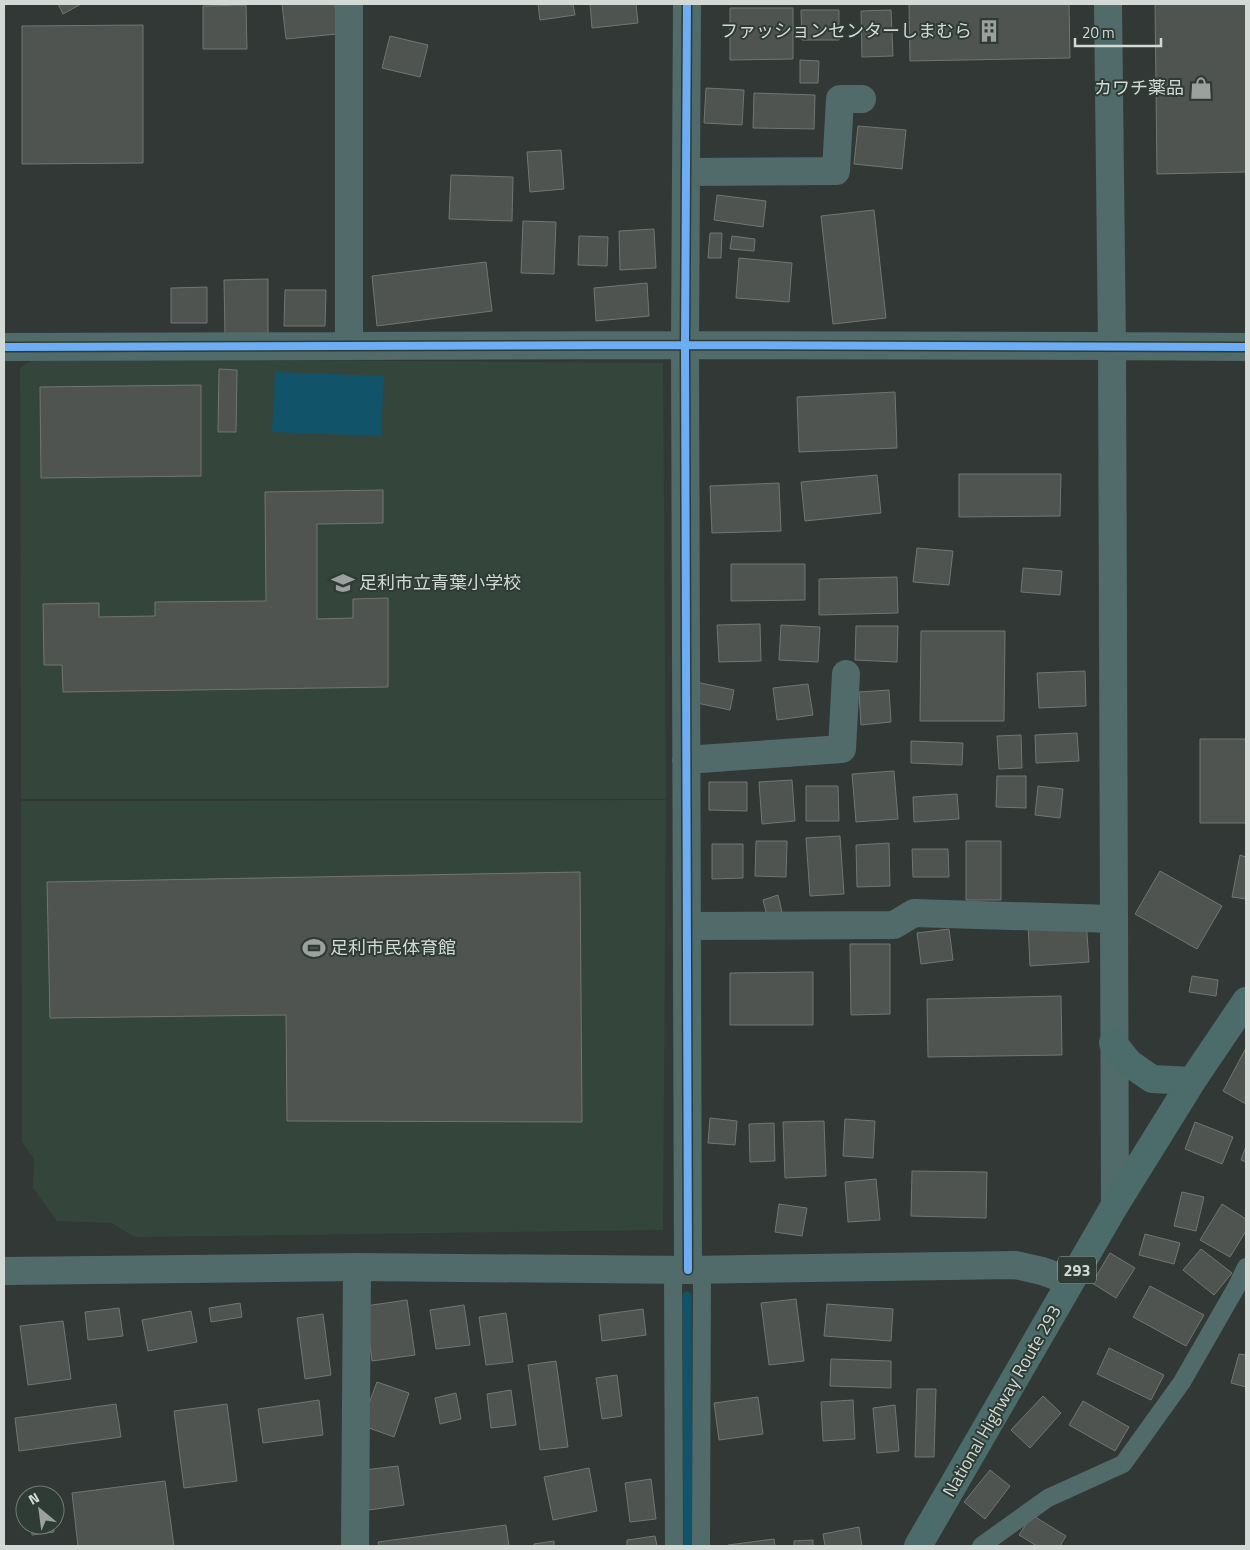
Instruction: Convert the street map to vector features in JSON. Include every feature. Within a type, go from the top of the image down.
[{"type":"highway","name":"National Highway Route 293","points":[[918,1546],[1115,1205],[1192,1081],[1246,1001]]},
{"type":"highway","points":[[1113,1043],[1129,1063],[1152,1079],[1192,1081]]},
{"type":"street","points":[[349,4],[349,346]]},
{"type":"street","points":[[687,4],[685,345],[688,1269]]},
{"type":"street","points":[[1108,4],[1112,346],[1115,1205]]},
{"type":"street","points":[[686,172],[836,171],[840,99],[862,99]]},
{"type":"street","points":[[4,347],[685,345],[1246,347]]},
{"type":"street","points":[[686,760],[842,749],[846,674]]},
{"type":"street","points":[[687,926],[894,925],[914,913],[1113,919]]},
{"type":"street","points":[[4,1271],[357,1267],[688,1269],[1015,1265],[1042,1271],[1070,1281]]},
{"type":"street","points":[[355,1546],[357,1267]]},
{"type":"lane","points":[[674,1546],[688,1269]]},
{"type":"lane","points":[[688,1269],[701,1546]]},
{"type":"lane","points":[[981,1546],[1048,1498],[1123,1464],[1182,1382],[1244,1275]]},
{"type":"shaded area","name":"足利市立青葉小学校","points":[[36,358],[663,363],[666,799],[21,799],[20,368]]},
{"type":"shaded area","points":[[666,800],[663,1230],[134,1237],[112,1223],[57,1221],[33,1188],[34,1159],[22,1142],[21,801]]},
{"type":"water","points":[[275,372],[384,376],[381,436],[272,432]]},
{"type":"building","points":[[58,4],[81,4],[63,14]]},
{"type":"building","points":[[282,4],[335,4],[337,34],[286,39]]},
{"type":"building","points":[[538,4],[573,4],[575,15],[540,20]]},
{"type":"building","points":[[590,4],[636,4],[638,23],[592,28]]},
{"type":"building","name":"ファッションセンターしまむら","points":[[909,4],[1069,4],[1070,58],[910,61]]},
{"type":"building","name":"カワチ薬品","points":[[1155,4],[1246,4],[1246,172],[1157,174]]},
{"type":"building","points":[[246,5],[247,49],[203,49],[203,6]]},
{"type":"building","points":[[730,8],[793,8],[793,59],[730,60]]},
{"type":"building","points":[[801,10],[839,10],[839,40],[802,40]]},
{"type":"building","points":[[891,10],[893,56],[862,57],[861,11]]},
{"type":"building","points":[[143,25],[143,163],[22,164],[22,26]]},
{"type":"building","points":[[390,36],[428,45],[420,77],[382,68]]},
{"type":"building","points":[[800,60],[819,61],[818,83],[800,83]]},
{"type":"building","points":[[706,88],[744,90],[742,125],[704,123]]},
{"type":"building","points":[[754,93],[815,95],[814,129],[753,128]]},
{"type":"building","points":[[858,126],[906,130],[902,169],[854,164]]},
{"type":"building","points":[[561,150],[564,189],[530,192],[527,152]]},
{"type":"building","points":[[451,175],[513,177],[512,221],[449,219]]},
{"type":"building","points":[[717,195],[766,201],[763,227],[714,220]]},
{"type":"building","points":[[874,210],[886,318],[833,324],[821,216]]},
{"type":"building","points":[[523,221],[556,222],[554,274],[521,273]]},
{"type":"building","points":[[654,229],[656,268],[620,270],[619,231]]},
{"type":"building","points":[[710,233],[722,233],[721,258],[708,258]]},
{"type":"building","points":[[579,236],[608,237],[607,266],[578,265]]},
{"type":"building","points":[[732,236],[755,239],[754,251],[730,249]]},
{"type":"building","points":[[739,258],[792,263],[789,302],[736,298]]},
{"type":"building","points":[[486,262],[492,311],[377,326],[372,276]]},
{"type":"building","points":[[268,279],[268,334],[225,335],[224,280]]},
{"type":"building","points":[[647,283],[649,316],[596,321],[594,288]]},
{"type":"building","points":[[207,287],[207,323],[171,323],[171,288]]},
{"type":"building","points":[[285,290],[326,290],[325,326],[284,326]]},
{"type":"building","points":[[219,369],[237,370],[236,432],[218,432]]},
{"type":"building","points":[[201,385],[201,476],[41,478],[40,387]]},
{"type":"building","points":[[895,392],[897,448],[799,452],[797,397]]},
{"type":"building","points":[[959,474],[1061,474],[1060,516],[959,517]]},
{"type":"building","points":[[877,475],[881,513],[805,521],[801,482]]},
{"type":"building","points":[[779,483],[781,531],[712,533],[710,486]]},
{"type":"building","points":[[383,490],[383,523],[317,524],[317,619],[353,618],[353,599],[388,598],[388,687],[63,692],[62,665],[44,665],[43,604],[99,603],[99,617],[155,616],[155,602],[266,601],[265,492]]},
{"type":"building","points":[[917,548],[953,551],[949,585],[913,582]]},
{"type":"building","points":[[731,564],[805,564],[805,600],[731,601]]},
{"type":"building","points":[[1023,568],[1062,571],[1060,595],[1021,592]]},
{"type":"building","points":[[897,577],[898,613],[819,615],[819,579]]},
{"type":"building","points":[[760,624],[761,661],[719,662],[717,625]]},
{"type":"building","points":[[781,625],[820,627],[818,662],[779,660]]},
{"type":"building","points":[[856,626],[898,626],[897,662],[855,660]]},
{"type":"building","points":[[921,631],[1005,631],[1004,721],[920,721]]},
{"type":"building","points":[[1085,671],[1086,706],[1039,708],[1037,673]]},
{"type":"building","points":[[696,682],[734,690],[730,710],[692,702]]},
{"type":"building","points":[[808,684],[813,715],[777,720],[773,688]]},
{"type":"building","points":[[889,690],[891,722],[861,725],[859,692]]},
{"type":"building","points":[[1077,733],[1079,761],[1036,763],[1035,735]]},
{"type":"building","points":[[1021,735],[1022,768],[999,769],[997,736]]},
{"type":"building","points":[[1200,739],[1246,739],[1246,823],[1200,823]]},
{"type":"building","points":[[911,741],[963,743],[962,765],[911,763]]},
{"type":"building","points":[[894,771],[898,819],[856,822],[852,774]]},
{"type":"building","points":[[997,776],[1026,776],[1026,808],[996,807]]},
{"type":"building","points":[[792,780],[795,821],[762,824],[759,782]]},
{"type":"building","points":[[709,782],[747,782],[747,811],[709,810]]},
{"type":"building","points":[[806,786],[838,786],[839,821],[806,821]]},
{"type":"building","points":[[1038,786],[1063,789],[1060,818],[1035,815]]},
{"type":"building","points":[[957,794],[959,819],[914,822],[913,797]]},
{"type":"building","points":[[840,836],[844,894],[810,896],[806,838]]},
{"type":"building","points":[[756,841],[787,841],[786,877],[755,876]]},
{"type":"building","points":[[966,841],[1001,841],[1001,900],[966,900]]},
{"type":"building","points":[[889,843],[890,886],[857,887],[856,845]]},
{"type":"building","points":[[712,844],[743,844],[743,878],[712,879]]},
{"type":"building","points":[[912,849],[948,849],[949,877],[913,877]]},
{"type":"building","points":[[1240,855],[1246,857],[1246,899],[1232,897]]},
{"type":"building","points":[[1160,871],[1222,906],[1197,949],[1135,914]]},
{"type":"building","name":"足利市民体育館","points":[[580,872],[582,1122],[287,1121],[286,1015],[50,1018],[47,882]]},
{"type":"building","points":[[778,895],[782,912],[767,916],[763,900]]},
{"type":"building","points":[[1086,920],[1089,962],[1030,966],[1028,924]]},
{"type":"building","points":[[949,929],[953,960],[921,964],[917,933]]},
{"type":"building","points":[[850,944],[890,944],[890,1014],[851,1015]]},
{"type":"building","points":[[813,972],[813,1025],[730,1025],[730,973]]},
{"type":"building","points":[[1192,976],[1218,980],[1216,996],[1189,992]]},
{"type":"building","points":[[1061,996],[1062,1055],[928,1057],[927,999]]},
{"type":"building","points":[[1246,1048],[1246,1104],[1223,1091]]},
{"type":"building","points":[[710,1118],[737,1121],[735,1145],[708,1143]]},
{"type":"building","points":[[845,1119],[875,1121],[873,1158],[843,1156]]},
{"type":"building","points":[[824,1121],[826,1176],[785,1178],[783,1122]]},
{"type":"building","points":[[1195,1122],[1233,1137],[1222,1164],[1185,1149]]},
{"type":"building","points":[[774,1123],[775,1161],[750,1162],[749,1124]]},
{"type":"building","points":[[1246,1146],[1246,1162],[1241,1160]]},
{"type":"building","points":[[912,1171],[987,1172],[986,1218],[911,1216]]},
{"type":"building","points":[[876,1179],[880,1220],[848,1222],[845,1182]]},
{"type":"building","points":[[1182,1192],[1204,1197],[1196,1231],[1174,1226]]},
{"type":"building","points":[[779,1204],[807,1208],[802,1236],[775,1232]]},
{"type":"building","points":[[1222,1204],[1246,1219],[1246,1231],[1230,1257],[1200,1240]]},
{"type":"building","points":[[1145,1234],[1180,1243],[1174,1264],[1139,1255]]},
{"type":"building","points":[[1201,1249],[1232,1273],[1214,1295],[1183,1270]]},
{"type":"building","points":[[1110,1253],[1135,1268],[1116,1298],[1092,1283]]},
{"type":"building","points":[[1150,1286],[1204,1315],[1186,1346],[1133,1317]]},
{"type":"building","points":[[796,1299],[804,1361],[769,1365],[761,1303]]},
{"type":"building","points":[[407,1300],[415,1355],[372,1361],[365,1306]]},
{"type":"building","points":[[240,1303],[242,1317],[211,1322],[209,1308]]},
{"type":"building","points":[[827,1304],[893,1309],[891,1341],[824,1336]]},
{"type":"building","points":[[464,1305],[470,1345],[436,1349],[430,1310]]},
{"type":"building","points":[[119,1308],[123,1336],[88,1340],[85,1312]]},
{"type":"building","points":[[643,1309],[646,1335],[602,1341],[599,1315]]},
{"type":"building","points":[[191,1311],[197,1342],[148,1351],[142,1320]]},
{"type":"building","points":[[506,1313],[513,1362],[486,1365],[479,1317]]},
{"type":"building","points":[[323,1314],[331,1375],[305,1379],[297,1318]]},
{"type":"building","points":[[63,1321],[71,1379],[28,1385],[20,1326]]},
{"type":"building","points":[[1109,1348],[1164,1375],[1151,1400],[1097,1374]]},
{"type":"building","points":[[1239,1354],[1246,1355],[1246,1387],[1231,1383]]},
{"type":"building","points":[[831,1359],[891,1361],[891,1388],[830,1386]]},
{"type":"building","points":[[556,1361],[568,1447],[540,1450],[528,1365]]},
{"type":"building","points":[[617,1375],[622,1416],[602,1419],[596,1378]]},
{"type":"building","points":[[377,1382],[409,1393],[394,1437],[361,1425]]},
{"type":"building","points":[[917,1389],[936,1389],[934,1457],[915,1457]]},
{"type":"building","points":[[511,1390],[516,1425],[491,1428],[487,1394]]},
{"type":"building","points":[[456,1393],[461,1419],[440,1424],[435,1398]]},
{"type":"building","points":[[1043,1396],[1061,1413],[1030,1448],[1011,1430]]},
{"type":"building","points":[[758,1397],[763,1434],[719,1440],[714,1403]]},
{"type":"building","points":[[319,1400],[323,1435],[263,1443],[258,1409]]},
{"type":"building","points":[[853,1400],[855,1439],[823,1441],[821,1402]]},
{"type":"building","points":[[1083,1401],[1129,1427],[1115,1451],[1069,1425]]},
{"type":"building","points":[[116,1404],[121,1437],[19,1451],[15,1418]]},
{"type":"building","points":[[227,1404],[237,1481],[184,1488],[174,1411]]},
{"type":"building","points":[[895,1405],[899,1451],[877,1453],[873,1408]]},
{"type":"building","points":[[398,1466],[404,1505],[369,1510],[364,1470]]},
{"type":"building","points":[[589,1468],[597,1511],[553,1520],[544,1477]]},
{"type":"building","points":[[990,1470],[1010,1486],[985,1519],[964,1502]]},
{"type":"building","points":[[651,1479],[656,1519],[630,1522],[625,1483]]},
{"type":"building","points":[[165,1481],[174,1546],[78,1546],[72,1493]]},
{"type":"building","points":[[1032,1515],[1066,1536],[1060,1546],[1037,1546],[1019,1535]]},
{"type":"building","points":[[506,1525],[509,1546],[379,1546],[378,1542]]},
{"type":"building","points":[[859,1527],[862,1546],[825,1546],[823,1534]]},
{"type":"building","points":[[655,1536],[657,1546],[627,1546],[627,1540]]},
{"type":"building","points":[[774,1539],[775,1546],[728,1546],[728,1545]]},
{"type":"building","points":[[813,1540],[813,1546],[794,1546],[794,1541]]},
{"type":"building","points":[[554,1541],[554,1546],[534,1546],[534,1544]]},
{"type":"waterway","points":[[687,1296],[688,1546]]},
{"type":"cycle path","points":[[687,4],[685,345],[688,1270]]},
{"type":"cycle path","points":[[4,347],[685,345],[1246,347]]},
{"type":"place","name":"ファッションセンターしまむら","points":[[989,31]]},
{"type":"place","name":"カワチ薬品","points":[[1201,88]]},
{"type":"place","name":"足利市立青葉小学校","points":[[343,583]]},
{"type":"place","name":"足利市民体育館","points":[[314,948]]}]
